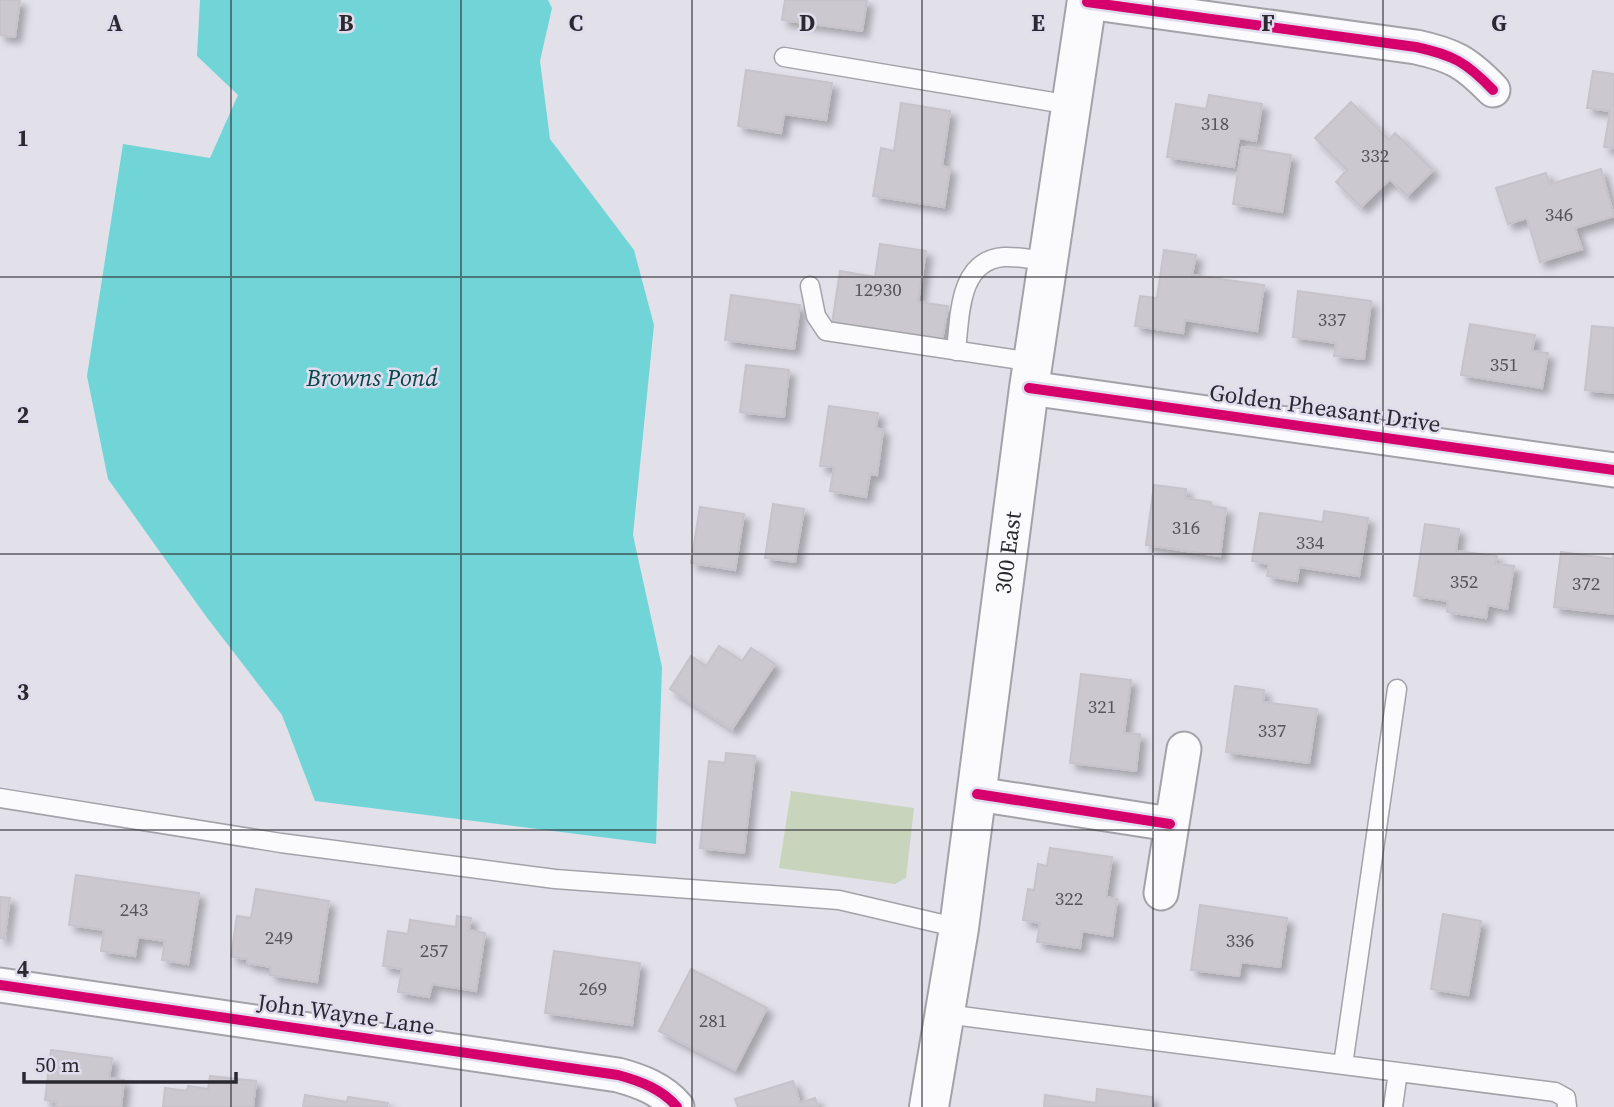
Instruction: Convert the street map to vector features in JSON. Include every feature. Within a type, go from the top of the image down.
[{"type":"main road","name":"300 East","points":[[929,1107],[959,928],[1031,375],[1087,1]]},
{"type":"street","points":[[1087,1],[1416,47],[1447,54],[1472,68],[1493,90]]},
{"type":"street","name":"Golden Pheasant Drive","points":[[1031,375],[1614,470]]},
{"type":"street","points":[[1161,893],[1184,749]]},
{"type":"street","points":[[977,794],[1170,824]]},
{"type":"street","name":"John Wayne Lane","points":[[0,985],[618,1075],[655,1089],[677,1107]]},
{"type":"lane","points":[[784,57],[1071,105]]},
{"type":"lane","points":[[956,351],[962,299],[971,275],[986,262],[1004,257],[1048,261]]},
{"type":"lane","points":[[810,286],[816,316],[826,331],[956,351],[1031,375]]},
{"type":"lane","points":[[1343,1065],[1397,689]]},
{"type":"lane","points":[[0,798],[281,843],[555,879],[839,900],[959,928]]},
{"type":"lane","points":[[945,1014],[1555,1092],[1566,1098],[1567,1107]]},
{"type":"lane","points":[[1393,1107],[1398,1072]]},
{"type":"green space","points":[[791,791],[914,808],[906,878],[895,884],[779,868]]},
{"type":"water","name":"Browns Pond","points":[[200,0],[548,0],[552,8],[540,61],[550,139],[634,250],[654,325],[633,535],[662,667],[656,844],[315,801],[282,715],[205,615],[108,479],[87,376],[123,144],[210,158],[238,95],[197,56]]},
{"type":"building","points":[[0,0],[20,0],[15,37],[0,35]]},
{"type":"building","points":[[785,0],[867,0],[862,31],[782,20]]},
{"type":"building","points":[[746,70],[832,83],[826,120],[784,114],[781,133],[738,126]]},
{"type":"building","points":[[1593,71],[1614,74],[1614,148],[1604,147],[1610,111],[1587,108]]},
{"type":"building","points":[[1209,95],[1262,104],[1256,141],[1239,138],[1234,167],[1167,157],[1176,104],[1206,109]]},
{"type":"building","points":[[1351,102],[1389,140],[1395,133],[1433,170],[1407,196],[1390,179],[1361,207],[1336,182],[1347,170],[1315,138]]},
{"type":"building","points":[[901,103],[950,111],[942,166],[950,168],[944,207],[873,196],[881,148],[894,151]]},
{"type":"building","points":[[1242,147],[1291,155],[1282,212],[1233,204]]},
{"type":"building","points":[[1601,169],[1614,216],[1575,228],[1582,249],[1540,262],[1527,218],[1508,224],[1496,188],[1546,173],[1550,184]]},
{"type":"building","points":[[880,244],[926,251],[918,302],[948,306],[942,341],[832,324],[840,271],[875,277]]},
{"type":"building","points":[[1164,250],[1196,255],[1192,275],[1264,285],[1257,331],[1185,320],[1183,333],[1135,326],[1140,296],[1157,298]]},
{"type":"building","points":[[1298,291],[1371,301],[1364,359],[1334,356],[1336,343],[1293,337]]},
{"type":"building","points":[[731,295],[800,305],[794,349],[725,340]]},
{"type":"building","points":[[1470,324],[1535,335],[1532,351],[1548,353],[1542,388],[1461,375]]},
{"type":"building","points":[[1592,326],[1614,328],[1613,393],[1585,390]]},
{"type":"building","points":[[746,365],[789,370],[784,417],[740,412]]},
{"type":"building","points":[[829,406],[878,413],[876,428],[883,430],[877,475],[870,474],[866,497],[830,491],[834,467],[820,466]]},
{"type":"building","points":[[1154,485],[1186,489],[1185,498],[1211,502],[1210,506],[1226,508],[1220,556],[1146,545]]},
{"type":"building","points":[[773,504],[804,509],[795,562],[765,558]]},
{"type":"building","points":[[700,507],[744,514],[735,570],[691,563]]},
{"type":"building","points":[[1324,511],[1368,518],[1359,576],[1299,567],[1297,581],[1267,576],[1269,564],[1252,561],[1260,513],[1323,522]]},
{"type":"building","points":[[1425,524],[1459,529],[1456,551],[1497,556],[1495,564],[1514,566],[1507,609],[1488,605],[1486,618],[1447,612],[1448,601],[1414,596]]},
{"type":"building","points":[[1561,552],[1613,559],[1614,553],[1614,614],[1554,607]]},
{"type":"building","points":[[719,646],[742,661],[751,648],[775,664],[732,729],[670,689],[691,656],[706,666]]},
{"type":"building","points":[[1081,674],[1131,680],[1124,733],[1140,734],[1136,771],[1070,763]]},
{"type":"building","points":[[1235,686],[1264,690],[1263,702],[1317,709],[1309,763],[1226,752]]},
{"type":"building","points":[[726,753],[755,756],[744,853],[700,848],[709,761],[725,763]]},
{"type":"building","points":[[1050,848],[1112,857],[1106,897],[1117,899],[1112,936],[1082,931],[1080,948],[1037,942],[1040,923],[1023,920],[1028,889],[1034,890],[1038,864],[1047,866]]},
{"type":"building","points":[[76,875],[199,893],[188,964],[162,960],[165,941],[138,937],[135,956],[101,951],[104,930],[69,925]]},
{"type":"building","points":[[256,889],[329,901],[317,982],[270,975],[271,967],[231,957],[237,916],[251,918]]},
{"type":"building","points":[[0,897],[10,898],[4,939],[0,938]]},
{"type":"building","points":[[1200,905],[1287,918],[1280,967],[1241,962],[1239,976],[1191,970]]},
{"type":"building","points":[[1443,914],[1481,921],[1468,995],[1431,989]]},
{"type":"building","points":[[457,916],[471,918],[469,930],[485,933],[476,991],[432,984],[429,997],[398,992],[402,969],[383,966],[388,931],[408,934],[410,920],[456,927]]},
{"type":"building","points":[[554,951],[640,963],[632,1025],[545,1013]]},
{"type":"building","points":[[691,969],[767,1008],[735,1070],[659,1031]]},
{"type":"building","points":[[51,1050],[112,1058],[109,1078],[124,1080],[121,1107],[56,1107],[57,1102],[45,1100]]},
{"type":"building","points":[[210,1076],[256,1081],[253,1107],[163,1107],[165,1088],[187,1091],[188,1086],[208,1089]]},
{"type":"building","points":[[793,1081],[800,1103],[815,1098],[818,1107],[738,1107],[735,1099]]},
{"type":"building","points":[[1097,1089],[1152,1097],[1151,1107],[1044,1107],[1045,1095],[1096,1103]]},
{"type":"building","points":[[305,1095],[347,1102],[348,1097],[388,1103],[387,1107],[303,1107]]},
{"type":"cycle path","points":[[1087,2],[1416,47],[1458,61],[1493,90]]},
{"type":"cycle path","points":[[1029,388],[1614,470]]},
{"type":"cycle path","points":[[977,794],[1170,824]]},
{"type":"cycle path","points":[[0,985],[618,1075],[650,1086],[665,1095],[677,1107]]}]
